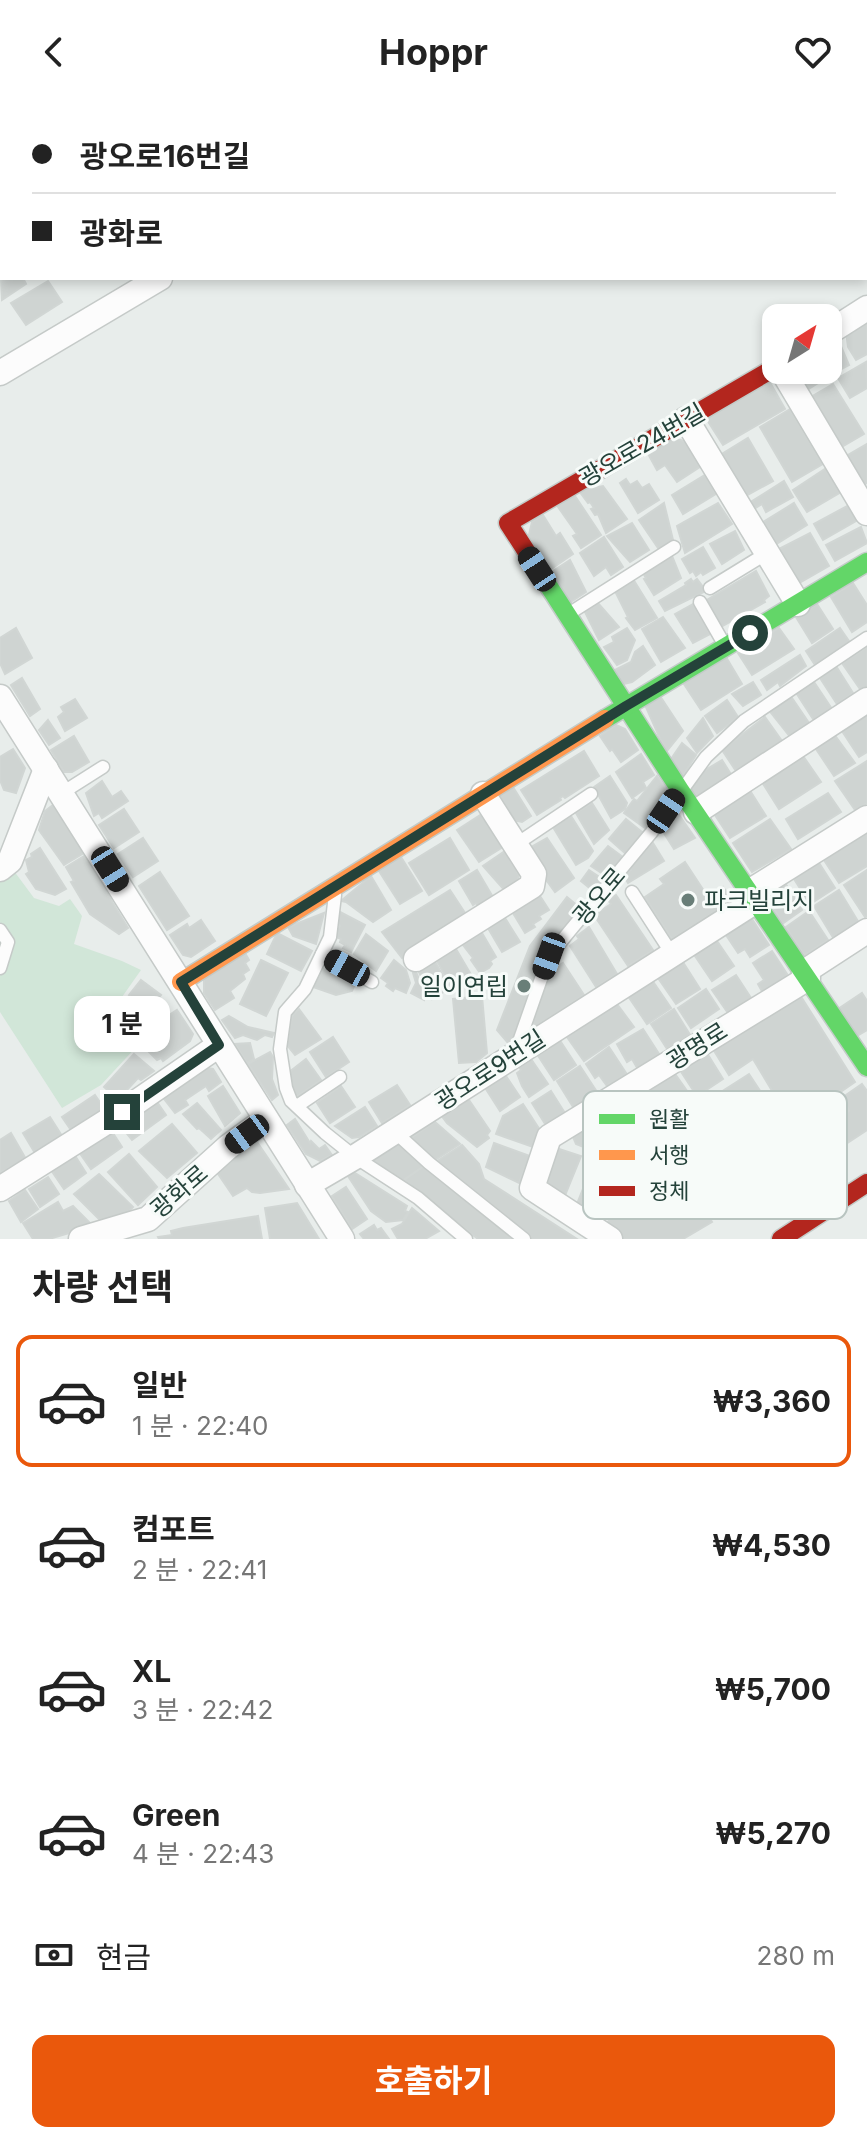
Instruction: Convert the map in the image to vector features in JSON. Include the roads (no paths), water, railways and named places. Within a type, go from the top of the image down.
[{"type":"street","points":[[0,373],[157,280]]},
{"type":"street","points":[[842,324],[867,308]]},
{"type":"street","name":"광오로24번길","points":[[567,615],[508,523],[762,375]]},
{"type":"street","points":[[790,384],[867,513]]},
{"type":"street","points":[[686,419],[798,604]]},
{"type":"street","points":[[181,982],[626,706],[867,562]]},
{"type":"street","points":[[567,615],[680,790],[806,975],[864,1054]]},
{"type":"street","points":[[0,697],[342,1239]]},
{"type":"street","points":[[696,812],[867,700]]},
{"type":"street","points":[[0,869],[10,861],[46,769]]},
{"type":"street","points":[[416,959],[532,886],[534,874],[483,794]]},
{"type":"street","points":[[752,896],[867,818]]},
{"type":"street","name":"광오로9번길","points":[[307,1185],[672,954],[752,896]]},
{"type":"street","points":[[806,975],[867,931]]},
{"type":"street","name":"광명로","points":[[622,1091],[806,975]]},
{"type":"street","points":[[0,1189],[122,1112],[219,1045]]},
{"type":"street","name":"광명로","points":[[583,1116],[549,1137],[532,1188],[610,1239]]},
{"type":"street","name":"광화로","points":[[81,1239],[148,1219],[228,1147],[265,1120]]},
{"type":"street","points":[[847,1196],[867,1183]]},
{"type":"street","points":[[781,1239],[812,1219]]},
{"type":"lane","points":[[567,615],[674,547]]},
{"type":"lane","points":[[710,588],[767,553]]},
{"type":"lane","points":[[700,602],[726,647]]},
{"type":"lane","name":"광오로","points":[[514,1055],[549,956],[651,833],[706,757],[744,721],[867,638]]},
{"type":"lane","points":[[62,793],[103,767]]},
{"type":"lane","points":[[515,845],[591,794]]},
{"type":"lane","points":[[337,885],[330,937],[305,989],[285,1012],[280,1049],[286,1088],[291,1101],[325,1133],[355,1157],[418,1198],[466,1239]]},
{"type":"lane","points":[[632,892],[672,954]]},
{"type":"lane","points":[[0,930],[8,942],[0,968]]},
{"type":"lane","points":[[322,954],[372,982]]},
{"type":"lane","points":[[297,1106],[340,1077]]},
{"type":"lane","points":[[394,1131],[524,1239]]},
{"type":"place","name":"파크빌리지","points":[[688,900]]},
{"type":"place","name":"일이연립","points":[[524,986]]}]
